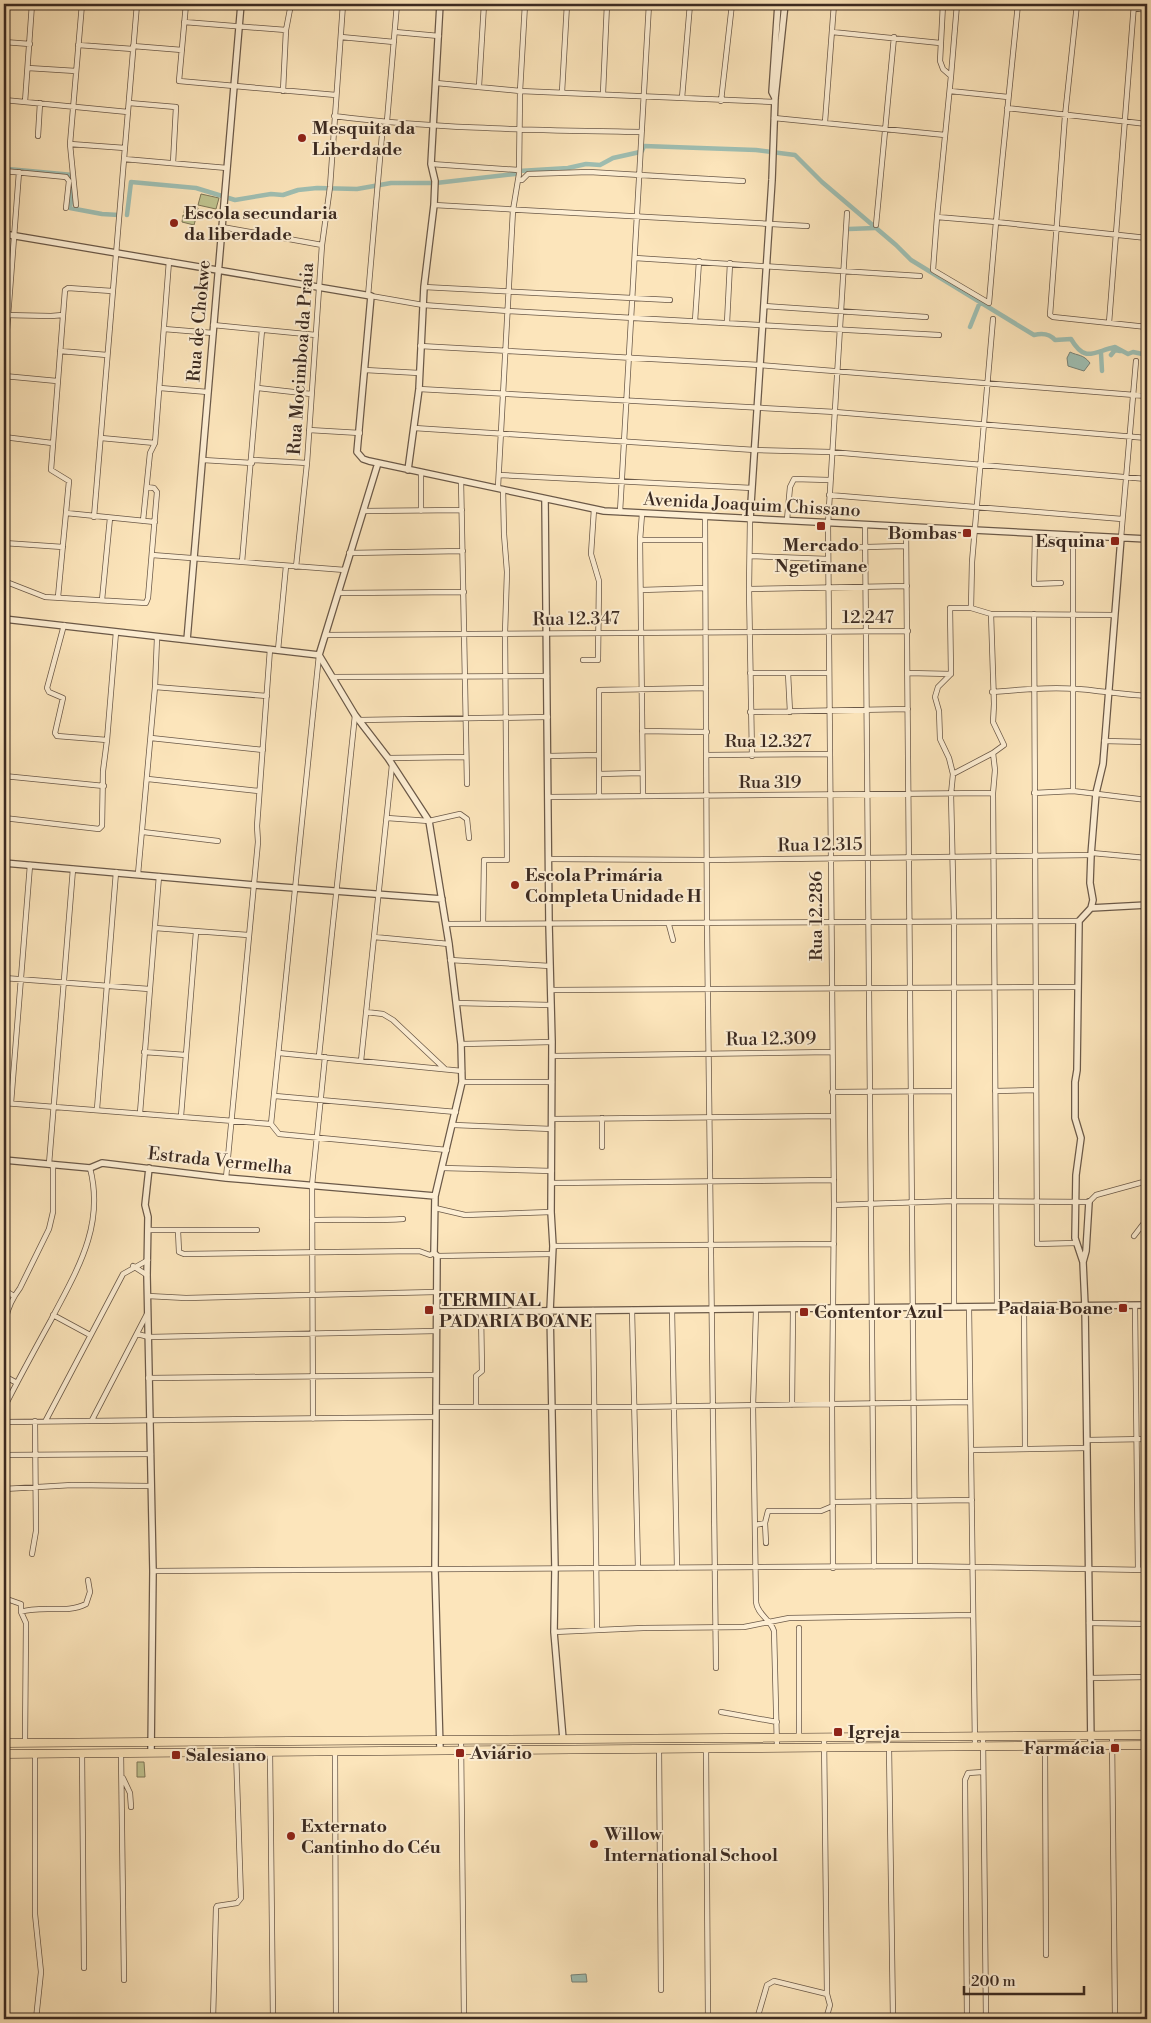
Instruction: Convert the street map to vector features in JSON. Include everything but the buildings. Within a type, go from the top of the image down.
[{"type":"highway","points":[[4,1743],[151,1740],[462,1740],[799,1736],[1147,1735]]},
{"type":"highway","points":[[4,1754],[1147,1745]]},
{"type":"street","points":[[6,4],[32,5],[24,102]]},
{"type":"street","points":[[76,205],[70,144],[82,4]]},
{"type":"street","points":[[94,517],[137,4]]},
{"type":"street","points":[[186,4],[179,81],[234,88],[336,95]]},
{"type":"street","name":"Rua de Chokwe","points":[[187,640],[196,560],[212,333],[226,194],[240,4]]},
{"type":"street","points":[[283,91],[286,30],[291,4]]},
{"type":"street","name":"Rua Mocimboa da Praia","points":[[296,567],[307,464],[322,245],[330,188],[343,4]]},
{"type":"street","points":[[309,430],[360,433],[382,135],[387,121],[397,4]]},
{"type":"street","points":[[408,470],[419,389],[424,287],[434,205],[435,184],[430,164],[440,4]]},
{"type":"street","points":[[479,86],[484,4]]},
{"type":"street","points":[[483,924],[484,860],[507,860],[505,634],[507,572],[499,475],[513,210],[519,170],[520,90],[525,4]]},
{"type":"street","points":[[562,92],[567,4]]},
{"type":"street","points":[[603,93],[607,4]]},
{"type":"street","points":[[620,512],[649,4]]},
{"type":"street","points":[[682,98],[690,4]]},
{"type":"street","points":[[720,101],[732,4]]},
{"type":"street","points":[[775,100],[772,92],[778,4]]},
{"type":"street","points":[[752,756],[750,712],[750,519],[775,100],[784,31],[785,4]]},
{"type":"street","points":[[825,122],[834,4]]},
{"type":"street","points":[[943,4],[940,61],[943,69],[951,76]]},
{"type":"street","points":[[957,4],[933,270],[989,303],[1006,108],[1018,4]]},
{"type":"street","points":[[1077,4],[1065,116],[1050,315],[1053,317],[1147,327]]},
{"type":"street","points":[[1108,323],[1134,6],[1147,10]]},
{"type":"street","points":[[184,22],[286,30]]},
{"type":"street","points":[[776,31],[784,31]]},
{"type":"street","points":[[395,32],[439,36]]},
{"type":"street","points":[[832,32],[940,43]]},
{"type":"street","points":[[342,37],[394,42]]},
{"type":"street","points":[[876,225],[894,37]]},
{"type":"street","points":[[4,42],[30,44]]},
{"type":"street","points":[[78,45],[182,50]]},
{"type":"street","points":[[28,68],[76,71]]},
{"type":"street","points":[[436,83],[520,90],[603,93],[720,101],[775,100]]},
{"type":"street","points":[[950,91],[1008,97]]},
{"type":"street","points":[[4,100],[74,105],[128,112]]},
{"type":"street","points":[[38,136],[40,103]]},
{"type":"street","points":[[129,103],[176,107],[173,163]]},
{"type":"street","points":[[1006,108],[1147,124]]},
{"type":"street","points":[[334,116],[433,125],[519,130],[641,132]]},
{"type":"street","points":[[774,118],[945,134]]},
{"type":"street","points":[[70,144],[125,148]]},
{"type":"street","points":[[124,159],[228,168]]},
{"type":"street","points":[[430,164],[519,170]]},
{"type":"street","points":[[4,171],[68,179],[66,208]]},
{"type":"street","points":[[4,369],[6,315],[19,172]]},
{"type":"street","points":[[518,180],[522,180],[528,174],[540,172],[588,172],[743,181]]},
{"type":"street","points":[[434,205],[769,222],[807,226]]},
{"type":"street","name":"Rua 12.286","points":[[833,1568],[834,1180],[828,710],[828,495],[847,213]]},
{"type":"street","points":[[937,217],[1147,238]]},
{"type":"street","points":[[222,227],[322,245]]},
{"type":"street","points":[[4,234],[423,305],[939,335]]},
{"type":"street","points":[[635,258],[920,276]]},
{"type":"street","points":[[143,521],[150,453],[155,443],[169,261]]},
{"type":"street","points":[[695,321],[698,261]]},
{"type":"street","points":[[727,323],[730,263]]},
{"type":"street","points":[[424,287],[670,300]]},
{"type":"street","points":[[58,597],[69,481],[65,477],[52,472],[52,443],[66,288],[112,292]]},
{"type":"street","points":[[764,306],[926,317]]},
{"type":"street","points":[[6,315],[51,316],[63,314]]},
{"type":"street","points":[[971,608],[976,507],[993,319]]},
{"type":"street","points":[[213,325],[316,335]]},
{"type":"street","points":[[164,329],[212,333]]},
{"type":"street","points":[[242,562],[262,330]]},
{"type":"street","points":[[420,346],[506,353],[628,357],[760,365],[1147,396]]},
{"type":"street","points":[[60,351],[107,355]]},
{"type":"street","points":[[1091,1745],[1085,1306],[1083,1262],[1076,1243],[1074,1201],[1077,1157],[1081,1138],[1075,1118],[1079,921],[1091,908],[1093,900],[1090,883],[1096,793],[1103,764],[1128,436],[1136,361]]},
{"type":"street","points":[[365,370],[420,373]]},
{"type":"street","points":[[4,376],[57,381]]},
{"type":"street","points":[[160,388],[208,392]]},
{"type":"street","points":[[258,388],[311,394]]},
{"type":"street","points":[[419,389],[835,412],[1147,438]]},
{"type":"street","points":[[414,428],[755,450],[831,452],[1147,479]]},
{"type":"street","name":"Avenida Joaquim Chissano","points":[[360,433],[357,452],[360,457],[378,463],[594,509],[705,518],[787,520],[828,524],[1147,540]]},
{"type":"street","points":[[4,437],[52,443]]},
{"type":"street","points":[[101,438],[155,443]]},
{"type":"street","points":[[203,460],[307,464]]},
{"type":"street","points":[[378,463],[319,655],[271,1124],[279,1134],[447,1150]]},
{"type":"street","points":[[421,472],[421,511]]},
{"type":"street","points":[[499,475],[752,488]]},
{"type":"street","points":[[787,520],[790,487],[794,479],[829,480]]},
{"type":"street","points":[[462,480],[467,784]]},
{"type":"street","points":[[4,581],[33,594],[146,603],[157,492],[154,488],[147,487]]},
{"type":"street","points":[[828,495],[1122,519]]},
{"type":"street","points":[[545,498],[552,1042],[551,1212],[553,1246],[550,1311],[553,1406],[554,1632],[563,1738]]},
{"type":"street","points":[[583,660],[598,660],[599,581],[590,554],[594,509]]},
{"type":"street","points":[[363,511],[462,510]]},
{"type":"street","points":[[66,513],[155,522]]},
{"type":"street","points":[[642,514],[640,540],[643,796]]},
{"type":"street","points":[[102,600],[110,518]]},
{"type":"street","points":[[705,518],[707,923],[716,1668]]},
{"type":"street","points":[[865,525],[874,1567]]},
{"type":"street","points":[[906,527],[915,1566]]},
{"type":"street","points":[[1035,533],[1034,584],[1061,583]]},
{"type":"street","points":[[1073,536],[1073,791]]},
{"type":"street","points":[[640,540],[705,540]]},
{"type":"street","points":[[4,543],[63,547]]},
{"type":"street","points":[[828,548],[905,546]]},
{"type":"street","points":[[349,553],[463,551]]},
{"type":"street","points":[[152,555],[196,560],[346,570]]},
{"type":"street","points":[[750,556],[828,559]]},
{"type":"street","points":[[278,650],[286,566]]},
{"type":"street","points":[[749,589],[907,586]]},
{"type":"street","points":[[641,590],[705,588]]},
{"type":"street","points":[[339,593],[464,592]]},
{"type":"street","points":[[954,1307],[954,922],[951,794],[953,774],[949,758],[940,739],[939,711],[935,697],[938,688],[951,674],[950,608],[971,608],[991,614],[1114,615]]},
{"type":"street","points":[[953,774],[993,753],[1004,745],[993,722],[991,614]]},
{"type":"street","points":[[1034,614],[1037,1244],[1076,1243]]},
{"type":"street","points":[[4,619],[156,638],[319,655]]},
{"type":"street","points":[[64,625],[47,688],[49,692],[64,698],[56,735],[106,740]]},
{"type":"street","name":"Rua 12.347","points":[[324,635],[828,631]]},
{"type":"street","name":"12.247","points":[[828,631],[908,631]]},
{"type":"street","points":[[4,818],[99,829],[102,826],[103,771],[116,632]]},
{"type":"street","points":[[138,874],[148,779],[155,687],[156,638]]},
{"type":"street","points":[[226,1178],[258,842],[259,791],[270,649]]},
{"type":"street","points":[[319,655],[357,717],[388,758],[429,821],[447,924],[461,1044],[462,1082],[454,1125],[435,1196],[434,1208],[437,1312],[435,1570],[438,1739],[440,1750]]},
{"type":"street","points":[[750,673],[828,673]]},
{"type":"street","points":[[788,673],[790,712]]},
{"type":"street","points":[[908,673],[951,674]]},
{"type":"street","points":[[332,677],[465,678],[547,676]]},
{"type":"street","points":[[155,687],[267,696]]},
{"type":"street","points":[[599,797],[599,690],[706,688]]},
{"type":"street","points":[[992,692],[1033,689],[1074,690],[1147,696]]},
{"type":"street","points":[[750,712],[908,709]]},
{"type":"street","points":[[357,717],[465,719],[548,717]]},
{"type":"street","points":[[319,1056],[357,717]]},
{"type":"street","points":[[642,731],[707,732]]},
{"type":"street","points":[[151,738],[263,750]]},
{"type":"street","points":[[1104,741],[1147,742]]},
{"type":"street","points":[[993,753],[995,770],[992,793],[996,987],[997,1307]]},
{"type":"street","name":"Rua 12.327","points":[[707,755],[829,754]]},
{"type":"street","points":[[548,756],[599,755]]},
{"type":"street","points":[[388,758],[466,757]]},
{"type":"street","points":[[361,1061],[392,764]]},
{"type":"street","points":[[599,774],[642,773]]},
{"type":"street","points":[[4,776],[104,786]]},
{"type":"street","points":[[148,779],[259,791]]},
{"type":"street","points":[[1034,793],[1073,791],[1147,800]]},
{"type":"street","name":"Rua 319","points":[[548,797],[992,793]]},
{"type":"street","points":[[387,818],[429,821],[460,814],[464,815],[469,838]]},
{"type":"street","points":[[1146,858],[1147,824]]},
{"type":"street","points":[[143,832],[218,841]]},
{"type":"street","name":"Rua 12.315","points":[[549,860],[952,858],[1092,854],[1146,858]]},
{"type":"street","points":[[4,863],[442,899]]},
{"type":"street","points":[[11,1104],[30,864]]},
{"type":"street","points":[[4,1343],[6,1338],[6,1317],[14,1296],[20,1288],[49,1228],[53,1212],[51,1164],[54,1107],[73,869]]},
{"type":"street","points":[[97,1109],[116,872]]},
{"type":"street","points":[[140,1113],[159,876]]},
{"type":"street","points":[[1091,908],[1147,905]]},
{"type":"street","points":[[447,924],[669,925],[707,923],[1079,921]]},
{"type":"street","points":[[669,925],[673,940]]},
{"type":"street","points":[[155,928],[248,935]]},
{"type":"street","points":[[181,1116],[196,932]]},
{"type":"street","points":[[374,938],[449,944]]},
{"type":"street","points":[[450,960],[550,966]]},
{"type":"street","points":[[4,978],[149,989]]},
{"type":"street","points":[[551,990],[1077,987]]},
{"type":"street","points":[[456,1003],[551,1005]]},
{"type":"street","points":[[366,1012],[383,1014],[393,1020],[445,1069]]},
{"type":"street","points":[[461,1044],[552,1042]]},
{"type":"street","points":[[144,1052],[186,1055]]},
{"type":"street","name":"Rua 12.309","points":[[552,1056],[832,1052]]},
{"type":"street","points":[[279,1054],[319,1056],[462,1071]]},
{"type":"street","points":[[313,1419],[312,1185],[325,1057]]},
{"type":"street","points":[[462,1082],[552,1082]]},
{"type":"street","points":[[995,1091],[1036,1090]]},
{"type":"street","points":[[832,1092],[953,1091]]},
{"type":"street","points":[[275,1096],[456,1112]]},
{"type":"street","points":[[4,1103],[271,1124]]},
{"type":"street","points":[[552,1119],[832,1116]]},
{"type":"street","points":[[602,1118],[602,1148]]},
{"type":"street","points":[[454,1125],[552,1129]]},
{"type":"street","points":[[4,1232],[6,1217],[6,1160]]},
{"type":"street","name":"Estrada Vermelha","points":[[6,1160],[90,1168],[102,1163],[226,1178],[435,1196]]},
{"type":"street","points":[[4,1408],[82,1262],[94,1210],[94,1182],[90,1168]]},
{"type":"street","points":[[149,1168],[145,1205],[148,1217],[148,1378],[151,1420],[151,1753]]},
{"type":"street","points":[[442,1168],[552,1171]]},
{"type":"street","points":[[552,1182],[834,1180]]},
{"type":"street","points":[[1083,1262],[1086,1251],[1089,1202],[1096,1195],[1147,1181]]},
{"type":"street","points":[[834,1204],[1089,1202]]},
{"type":"street","points":[[434,1208],[465,1214],[551,1212]]},
{"type":"street","points":[[312,1220],[352,1219],[362,1222],[403,1219]]},
{"type":"street","points":[[1134,1236],[1147,1219]]},
{"type":"street","points":[[148,1230],[258,1230]]},
{"type":"street","points":[[178,1231],[177,1248],[179,1252],[184,1254],[419,1251],[430,1255],[552,1254]]},
{"type":"street","points":[[553,1246],[834,1244]]},
{"type":"street","points":[[46,1420],[123,1274],[133,1266],[148,1260]]},
{"type":"street","points":[[133,1266],[147,1275]]},
{"type":"street","points":[[4,1290],[14,1296]]},
{"type":"street","points":[[148,1296],[186,1298],[436,1292]]},
{"type":"street","points":[[437,1312],[793,1310],[1147,1305]]},
{"type":"street","points":[[1135,1306],[1138,1570]]},
{"type":"street","points":[[969,1307],[972,1615],[979,1736],[984,1746],[986,2019]]},
{"type":"street","points":[[1024,1307],[1025,1448]]},
{"type":"street","points":[[593,1310],[597,1630]]},
{"type":"street","points":[[632,1310],[638,1568]]},
{"type":"street","points":[[672,1310],[677,1568]]},
{"type":"street","points":[[756,1310],[753,1406],[756,1606],[770,1622],[774,1631],[777,1748]]},
{"type":"street","points":[[792,1405],[793,1310]]},
{"type":"street","points":[[92,1420],[148,1312]]},
{"type":"street","points":[[476,1407],[476,1376],[482,1371],[481,1312]]},
{"type":"street","points":[[53,1315],[90,1335]]},
{"type":"street","points":[[137,1334],[149,1337],[436,1331]]},
{"type":"street","points":[[148,1378],[436,1375]]},
{"type":"street","points":[[4,1376],[17,1383]]},
{"type":"street","points":[[436,1407],[673,1407],[970,1402]]},
{"type":"street","points":[[4,1422],[46,1420],[435,1417]]},
{"type":"street","points":[[32,1554],[36,1539],[35,1421]]},
{"type":"street","points":[[1087,1440],[1147,1439]]},
{"type":"street","points":[[971,1450],[1088,1448]]},
{"type":"street","points":[[4,1455],[151,1454]]},
{"type":"street","points":[[4,1489],[72,1485],[150,1486]]},
{"type":"street","points":[[766,1543],[765,1523],[768,1511],[821,1511],[833,1504],[874,1501],[972,1500]]},
{"type":"street","points":[[755,1525],[765,1523]]},
{"type":"street","points":[[152,1571],[915,1566],[1147,1570]]},
{"type":"street","points":[[21,1612],[30,1609],[79,1607],[86,1604],[90,1592],[88,1580]]},
{"type":"street","points":[[4,1598],[21,1604],[21,1612],[26,1623],[25,1743]]},
{"type":"street","points":[[554,1632],[744,1627],[789,1618],[972,1615]]},
{"type":"street","points":[[1089,1623],[1147,1624]]},
{"type":"street","points":[[799,1628],[799,1736]]},
{"type":"street","points":[[1090,1678],[1147,1677]]},
{"type":"street","points":[[721,1712],[777,1722]]},
{"type":"street","points":[[1112,1735],[1115,2019]]},
{"type":"street","points":[[975,1746],[979,1736]]},
{"type":"street","points":[[824,1737],[827,1994],[830,2005],[826,2019]]},
{"type":"street","points":[[462,1740],[464,2019]]},
{"type":"street","points":[[1045,1746],[1046,1955]]},
{"type":"street","points":[[889,1747],[892,2019]]},
{"type":"street","points":[[660,1748],[661,1990]]},
{"type":"street","points":[[706,1748],[708,2019]]},
{"type":"street","points":[[270,1751],[273,2019]]},
{"type":"street","points":[[335,1751],[336,2019]]},
{"type":"street","points":[[213,2019],[216,1908],[217,1906],[237,1903],[241,1898],[236,1752]]},
{"type":"street","points":[[35,1753],[35,1914],[41,1972],[36,2019]]},
{"type":"street","points":[[82,1753],[84,1968]]},
{"type":"street","points":[[121,1753],[124,1980]]},
{"type":"street","points":[[967,2019],[965,1780],[968,1773],[984,1772]]},
{"type":"street","points":[[122,1776],[130,1793],[131,1807]]},
{"type":"street","points":[[757,2019],[767,1985],[774,1980],[827,1994]]},
{"type":"green space","points":[[201,194],[219,198],[216,209],[198,205]]},
{"type":"green space","points":[[185,205],[198,208],[196,216],[184,213]]},
{"type":"green space","points":[[183,215],[196,218],[194,225],[182,222]]},
{"type":"green space","points":[[137,1762],[144,1762],[145,1777],[137,1777]]},
{"type":"shaded area","points":[[1070,352],[1083,357],[1090,363],[1084,371],[1068,366],[1067,358]]},
{"type":"shaded area","points":[[586,1974],[587,1982],[572,1982],[571,1975]]},
{"type":"waterway","points":[[642,151],[644,146],[756,150],[795,155],[822,182],[911,260],[1034,335],[1046,334],[1055,340],[1071,339],[1081,351],[1090,354],[1115,347],[1128,354],[1133,352],[1147,355]]},
{"type":"waterway","points":[[127,215],[131,182],[196,188],[235,200],[271,194],[283,195],[298,190],[317,188],[357,189],[391,183],[436,183],[515,174],[519,171],[568,168],[586,164],[600,165],[613,158],[640,152]]},
{"type":"waterway","points":[[8,169],[73,175],[73,177]]},
{"type":"waterway","points":[[73,190],[70,208],[119,215]]},
{"type":"waterway","points":[[849,229],[875,228]]},
{"type":"waterway","points":[[970,327],[980,302]]},
{"type":"waterway","points":[[1111,355],[1115,350],[1120,351]]},
{"type":"waterway","points":[[1101,353],[1102,371]]},
{"type":"place","name":"Mesquita da Liberdade","points":[[302,138]]},
{"type":"place","name":"Escola secundaria da liberdade","points":[[174,223]]},
{"type":"place","name":"Mercado Ngetimane","points":[[821,526]]},
{"type":"place","name":"Bombas","points":[[967,533]]},
{"type":"place","name":"Esquina","points":[[1115,541]]},
{"type":"place","name":"Escola Primária Completa Unidade H","points":[[515,885]]},
{"type":"place","name":"Padaia Boane","points":[[1123,1308]]},
{"type":"place","name":"TERMINAL PADARIA BOANE","points":[[429,1310]]},
{"type":"place","name":"Contentor Azul","points":[[804,1312]]},
{"type":"place","name":"Igreja","points":[[838,1732]]},
{"type":"place","name":"Farmácia","points":[[1115,1748]]},
{"type":"place","name":"Aviário","points":[[460,1753]]},
{"type":"place","name":"Salesiano","points":[[176,1755]]},
{"type":"place","name":"Externato Cantinho do Céu","points":[[291,1836]]},
{"type":"place","name":"Willow International School","points":[[594,1844]]}]
